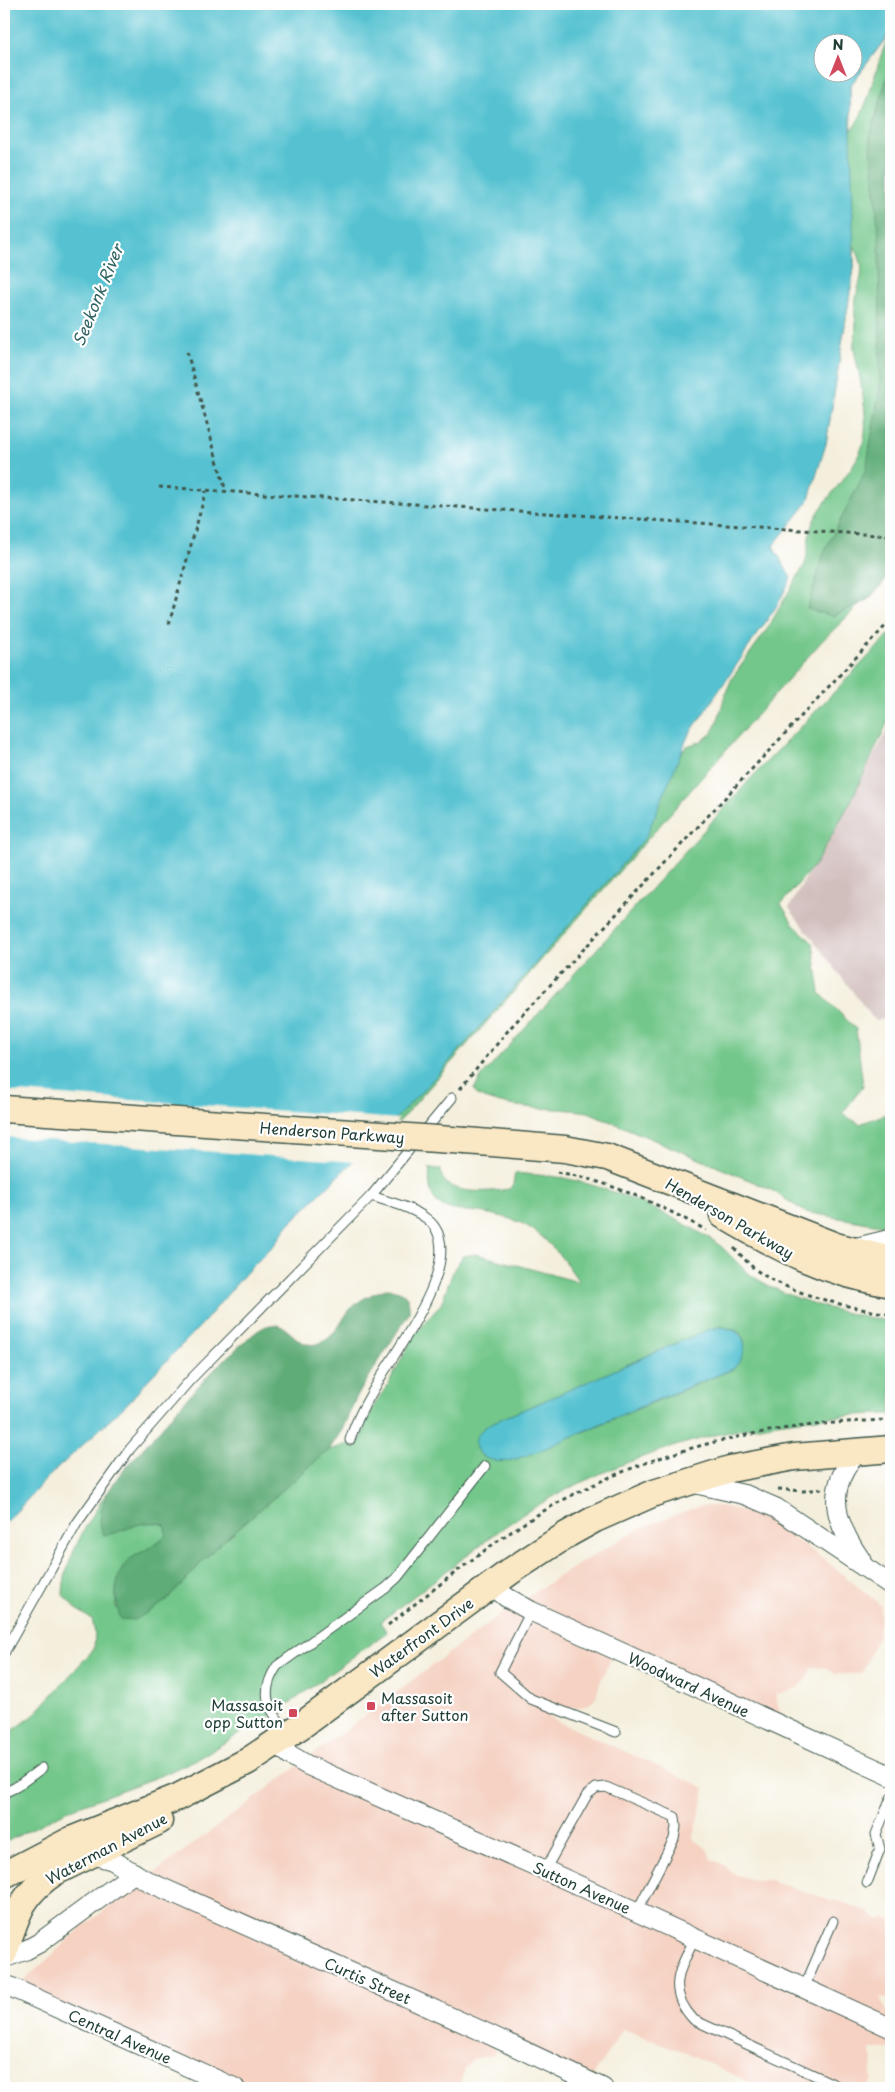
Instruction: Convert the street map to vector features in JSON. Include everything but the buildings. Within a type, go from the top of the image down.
[{"type":"main road","name":"Henderson Parkway","points":[[4,1109],[466,1141],[587,1152],[607,1157],[656,1175],[846,1249],[891,1260]]},
{"type":"main road","name":"Henderson Parkway","points":[[656,1175],[771,1244],[801,1258],[848,1275],[891,1284]]},
{"type":"main road","name":"Waterfront Drive","points":[[4,1876],[71,1840],[160,1805],[210,1782],[283,1738],[492,1585],[538,1553],[595,1519],[684,1482],[730,1468],[778,1459],[891,1449]]},
{"type":"main road","name":"Waterfront Drive","points":[[857,1453],[891,1455]]},
{"type":"main road","name":"Waterman Avenue","points":[[4,1953],[18,1910],[29,1893],[55,1872],[198,1799],[210,1782]]},
{"type":"street","points":[[846,1249],[891,1238]]},
{"type":"street","points":[[857,1453],[847,1465],[840,1479],[836,1492],[835,1506],[850,1543],[870,1570]]},
{"type":"street","points":[[684,1482],[723,1489],[765,1502],[786,1514],[891,1585]]},
{"type":"street","name":"Woodward Avenue","points":[[492,1585],[506,1597],[531,1610],[891,1776]]},
{"type":"street","name":"Sutton Avenue","points":[[283,1738],[290,1754],[308,1765],[545,1870],[891,2028]]},
{"type":"street","points":[[4,1958],[39,1943],[134,1873],[128,1852],[128,1843],[133,1833]]},
{"type":"street","name":"Curtis Street","points":[[90,1854],[112,1860],[134,1873],[603,2088]]},
{"type":"street","name":"Central Avenue","points":[[4,1984],[235,2088]]},
{"type":"lane","points":[[4,1654],[77,1523],[130,1449],[191,1379],[371,1196],[452,1098]]},
{"type":"lane","points":[[350,1440],[365,1405],[425,1303],[438,1271],[441,1253],[440,1240],[436,1229],[428,1219],[371,1196]]},
{"type":"lane","points":[[283,1738],[267,1703],[270,1676],[277,1666],[386,1588],[485,1466]]},
{"type":"lane","points":[[531,1610],[500,1672],[531,1699],[616,1732]]},
{"type":"lane","points":[[4,1793],[42,1768]]},
{"type":"lane","points":[[545,1870],[587,1795],[596,1788],[606,1787],[675,1817],[674,1839],[637,1912]]},
{"type":"lane","points":[[867,1883],[880,1849],[876,1834],[891,1798]]},
{"type":"lane","points":[[804,1988],[833,1920]]},
{"type":"lane","points":[[695,1938],[676,1984],[678,1996],[684,2008],[694,2020],[840,2087]]},
{"type":"path","points":[[187,352],[226,492]]},
{"type":"path","points":[[158,487],[891,536]]},
{"type":"path","points":[[169,624],[206,491]]},
{"type":"path","points":[[452,1098],[511,1027],[891,620]]},
{"type":"path","points":[[552,1171],[595,1180],[640,1196],[710,1232]]},
{"type":"path","points":[[731,1245],[752,1266],[774,1280],[829,1301],[864,1310],[891,1314]]},
{"type":"path","points":[[776,1488],[803,1490],[827,1488]]},
{"type":"shaded area","points":[[891,724],[891,1018],[875,1021],[789,908]]},
{"type":"shaded area","points":[[699,1506],[720,1506],[737,1509],[772,1523],[827,1562],[881,1605],[878,1635],[862,1674],[835,1674],[828,1668],[812,1667],[806,1680],[798,1687],[788,1692],[775,1694],[781,1716],[613,1654],[600,1682],[596,1698],[587,1706],[549,1710],[550,1718],[699,1785],[704,1789],[704,1797],[693,1839],[708,1850],[711,1860],[721,1863],[736,1875],[753,1880],[770,1880],[845,1903],[868,1912],[879,1920],[884,1918],[891,1920],[891,1999],[881,1997],[888,2015],[891,2016],[891,2049],[870,2049],[873,2060],[871,2080],[866,2088],[762,2088],[689,2054],[623,2029],[587,2086],[496,2045],[494,2055],[472,2059],[465,2069],[458,2088],[232,2088],[12,1992],[81,1928],[497,1617],[564,1573],[640,1528]]},
{"type":"green space","points":[[832,4],[891,4],[891,574],[821,642],[399,1122],[377,1119],[678,756],[687,746],[702,741],[712,733],[732,678],[766,631],[805,564],[810,531],[814,520],[851,468],[861,450],[864,439],[865,414],[854,346],[856,299],[862,271],[859,256],[854,246],[854,268],[826,444],[725,343],[812,67],[812,82],[853,82],[850,86],[851,131],[865,105],[889,34],[862,70],[862,32],[823,32]]},
{"type":"green space","points":[[891,64],[891,574],[869,599],[833,616],[807,609],[824,552],[866,470],[880,386],[879,238],[870,136]]},
{"type":"green space","points":[[891,633],[891,715],[851,801],[816,863],[781,904],[794,925],[813,943],[820,993],[856,1029],[863,1086],[842,1114],[860,1124],[891,1112],[891,1227],[805,1212],[770,1189],[588,1112],[505,1104],[477,1095],[474,1089],[482,1076],[754,775]]},
{"type":"green space","points":[[430,1168],[441,1169],[443,1178],[448,1184],[467,1191],[509,1189],[513,1185],[515,1173],[564,1178],[603,1188],[658,1211],[694,1229],[717,1243],[751,1275],[781,1292],[838,1311],[891,1321],[891,1414],[798,1420],[752,1427],[707,1437],[662,1450],[576,1485],[526,1512],[486,1541],[380,1622],[387,1632],[286,1706],[197,1759],[165,1774],[68,1810],[4,1843],[4,1801],[6,1799],[4,1797],[4,1737],[33,1716],[94,1649],[95,1632],[92,1620],[74,1607],[63,1595],[64,1582],[79,1540],[109,1489],[102,1509],[135,1525],[151,1521],[165,1525],[166,1535],[133,1558],[123,1568],[118,1581],[116,1608],[166,1601],[215,1548],[329,1450],[361,1440],[365,1424],[375,1404],[389,1383],[413,1337],[441,1304],[454,1269],[463,1256],[476,1254],[579,1282],[562,1258],[549,1244],[527,1226],[504,1217],[445,1208],[440,1205],[432,1194]],"holes":[[[721,1327],[739,1332],[744,1342],[744,1348],[733,1369],[542,1449],[508,1461],[477,1436],[483,1429],[494,1422],[710,1329]]]},
{"type":"green space","points":[[386,1289],[402,1292],[405,1295],[409,1313],[356,1398],[342,1430],[329,1450],[215,1548],[166,1601],[135,1620],[121,1619],[118,1611],[116,1586],[122,1570],[133,1557],[154,1545],[166,1535],[165,1525],[148,1523],[104,1535],[100,1520],[103,1503],[120,1474],[210,1374],[257,1331],[267,1326],[281,1326],[303,1342],[317,1344],[332,1335],[356,1304],[370,1295]]},
{"type":"water","name":"Seekonk River","points":[[4,4],[891,4],[891,31],[862,70],[862,32],[812,32],[812,82],[853,82],[850,86],[854,268],[826,444],[808,502],[773,546],[791,578],[778,604],[688,736],[646,837],[442,1070],[380,1135],[288,1225],[275,1244],[245,1274],[203,1323],[128,1403],[47,1478],[4,1525]]},
{"type":"water","points":[[721,1327],[737,1332],[744,1342],[743,1355],[733,1369],[519,1458],[502,1462],[496,1461],[484,1457],[476,1448],[475,1443],[478,1434],[494,1422],[710,1329]]},
{"type":"pier","points":[[4,1091],[399,1119],[357,1162],[4,1137]]},
{"type":"place","name":"Massasoit after Sutton","points":[[371,1706]]},
{"type":"place","name":"Massasoit opp Sutton","points":[[293,1713]]}]
